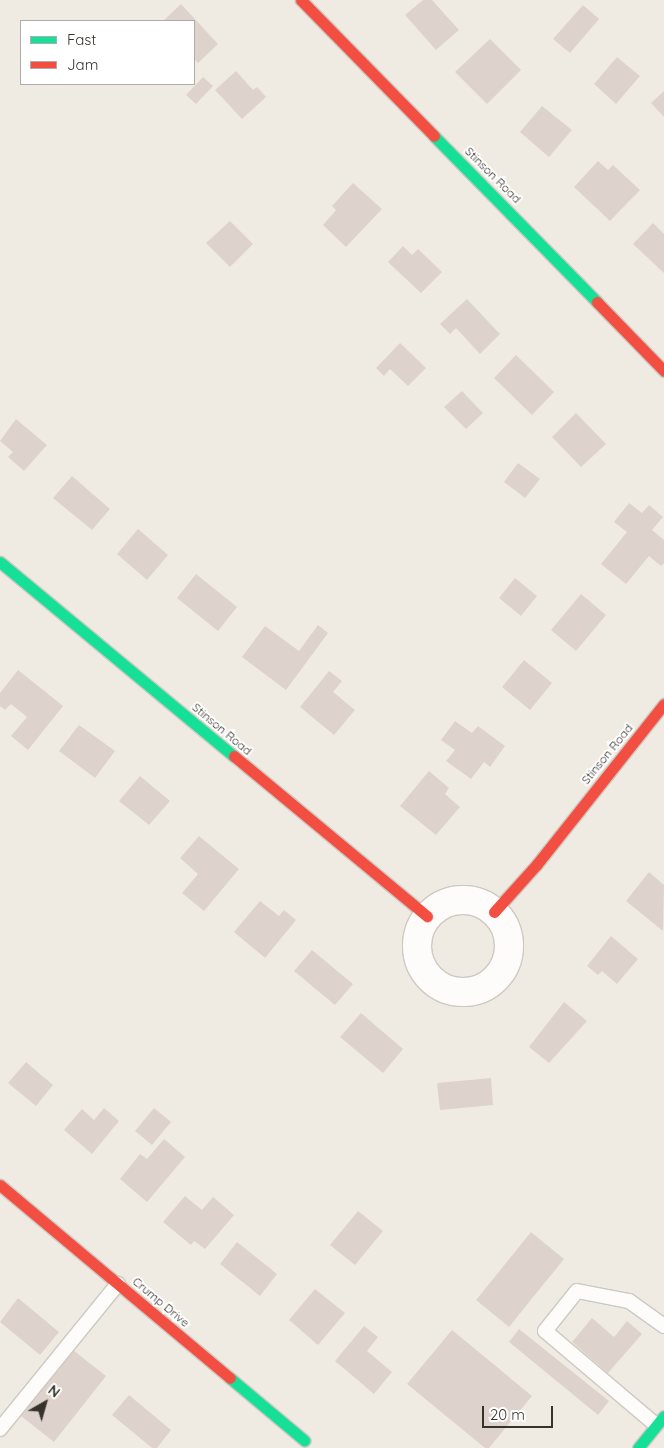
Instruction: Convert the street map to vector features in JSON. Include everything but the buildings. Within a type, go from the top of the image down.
[{"type":"street","name":"Stinson Road","points":[[302,0],[664,371]]},
{"type":"street","name":"Stinson Road","points":[[0,562],[427,916]]},
{"type":"street","name":"Stinson Road","points":[[494,912],[536,864],[664,704]]},
{"type":"street","points":[[456,900],[472,900],[494,912],[506,930],[509,946],[506,961],[499,975],[487,986],[466,992],[444,988],[422,968],[417,939],[427,916],[442,904],[456,900]]},
{"type":"street","name":"Crump Drive","points":[[0,1185],[304,1440]]},
{"type":"street","points":[[638,1448],[660,1420]]},
{"type":"lane","points":[[0,1429],[118,1284]]},
{"type":"lane","points":[[660,1420],[545,1331],[577,1291],[630,1300],[664,1326]]},
{"type":"traffic: fast","points":[[434,136],[597,302]]},
{"type":"traffic: fast","points":[[0,562],[234,756]]},
{"type":"traffic: fast","points":[[230,1378],[304,1440]]},
{"type":"traffic: fast","points":[[638,1448],[664,1416]]},
{"type":"traffic: jam","points":[[301,0],[434,136]]},
{"type":"traffic: jam","points":[[597,302],[664,371]]},
{"type":"traffic: jam","points":[[494,912],[537,864],[664,704]]},
{"type":"traffic: jam","points":[[234,756],[427,916]]},
{"type":"traffic: jam","points":[[0,1185],[230,1378]]}]
